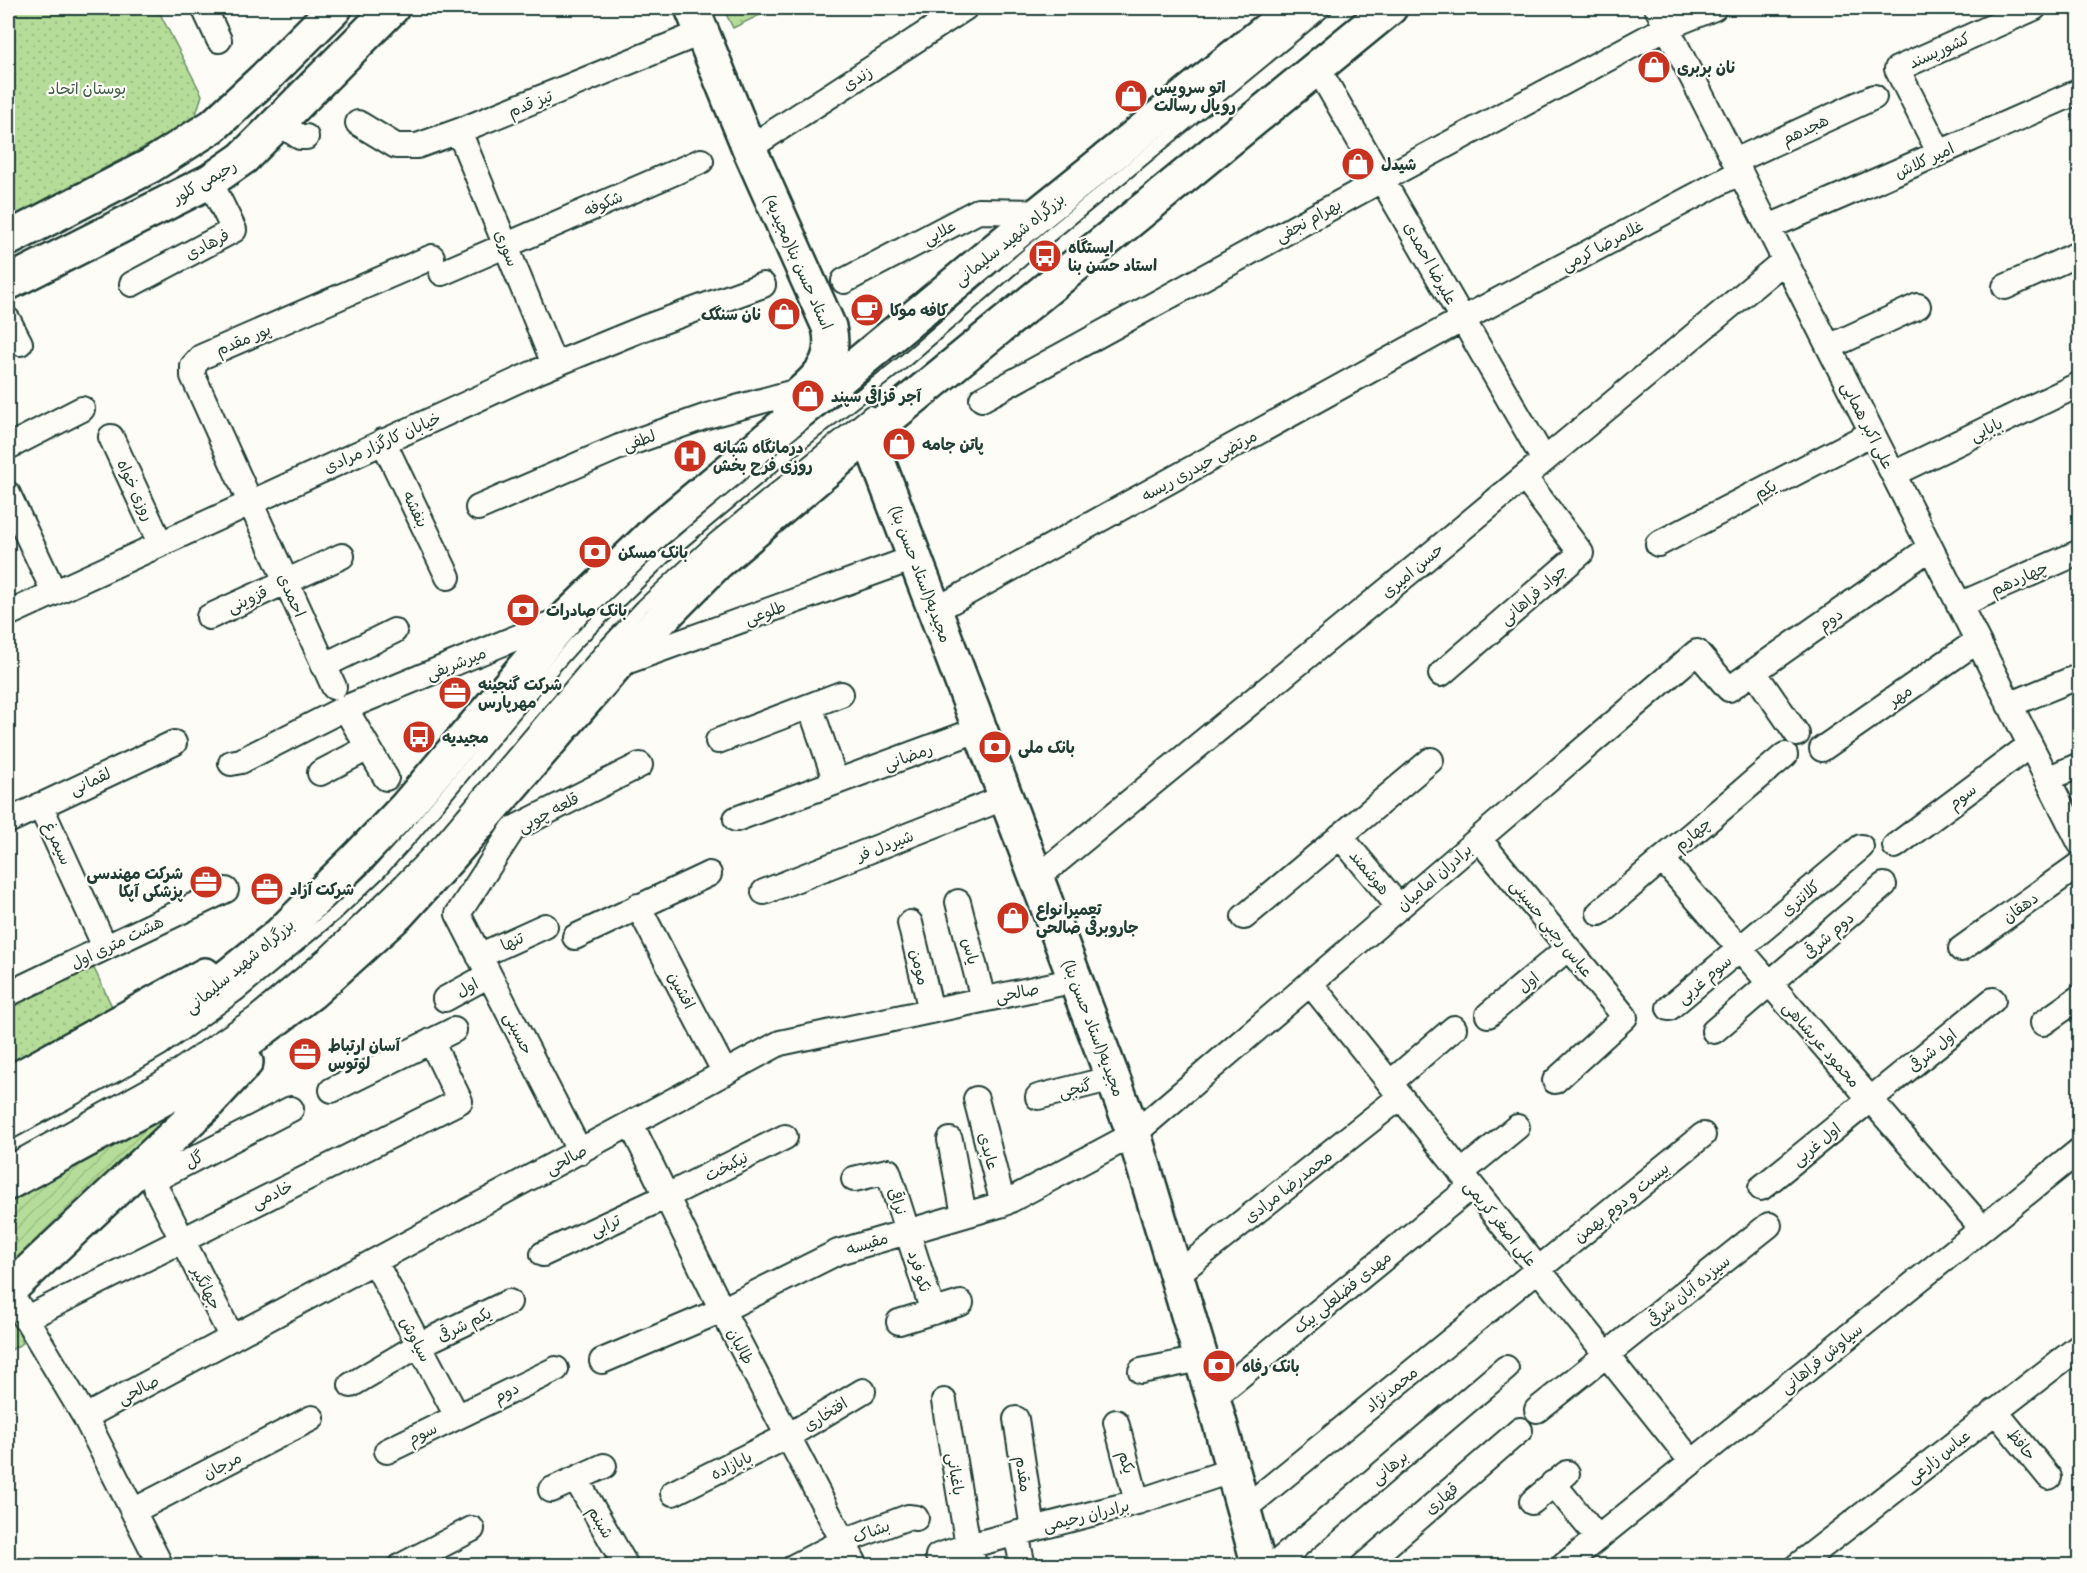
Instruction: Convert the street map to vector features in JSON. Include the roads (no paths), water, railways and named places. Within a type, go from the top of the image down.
[{"type":"main road","points":[[8,239],[150,166],[213,126],[335,8]]},
{"type":"main road","name":"رحیمی کلور","points":[[8,283],[210,182],[243,158],[293,130],[392,8]]},
{"type":"main road","points":[[8,1290],[205,1106],[312,992],[399,913],[615,666],[717,563],[874,420],[1390,8]]},
{"type":"main road","name":"بزرگراه شهید سلیمانی","points":[[8,1116],[172,1021],[280,934],[405,808],[567,617],[657,530],[1288,10]]},
{"type":"main road","name":"استاد حسن بنا(مجیدیه)","points":[[657,530],[753,436],[817,378],[829,357],[832,339],[829,327],[749,148],[697,20]]},
{"type":"main road","points":[[246,95],[293,130]]},
{"type":"main road","name":"مجیدیه(استاد حسن بنا)","points":[[874,420],[914,558],[1134,1134],[1213,1398],[1259,1566]]},
{"type":"main road","points":[[8,1084],[280,934]]},
{"type":"main road","points":[[8,1183],[190,1084],[312,992]]},
{"type":"main road","points":[[8,1071],[69,1050]]},
{"type":"street","points":[[204,8],[219,40]]},
{"type":"street","name":"زندی","points":[[749,148],[965,8]]},
{"type":"street","name":"بهرام نجفی","points":[[982,399],[1383,179],[1662,17],[1714,8]]},
{"type":"street","name":"کشورپسند","points":[[1939,152],[1897,69],[2034,8]]},
{"type":"street","name":"علی اکبر همایی","points":[[1662,17],[2079,843]]},
{"type":"street","name":"تیز قدم","points":[[358,123],[396,146],[417,146],[459,131],[697,20]]},
{"type":"street","name":"علیرضا احمدی","points":[[1317,66],[1544,460]]},
{"type":"street","name":"امیر کلاش","points":[[1768,226],[1875,183],[1939,152],[2079,91]]},
{"type":"street","name":"هجدهم","points":[[1738,166],[1874,97]]},
{"type":"street","name":"سوری","points":[[459,131],[554,364]]},
{"type":"street","name":"شکوفه","points":[[437,265],[506,246],[701,161]]},
{"type":"street","name":"غلامرضا کرمی","points":[[1463,319],[1738,166]]},
{"type":"street","name":"فرهادی","points":[[132,284],[234,230],[210,182]]},
{"type":"street","name":"علایی","points":[[844,281],[978,211],[1041,212]]},
{"type":"street","points":[[2005,287],[2079,253]]},
{"type":"street","name":"حسن امیری","points":[[1037,878],[1785,260]]},
{"type":"street","name":"پور مقدم","points":[[250,502],[193,376],[193,366],[201,357],[437,265]]},
{"type":"street","name":"خیابان کارگزار مرادی","points":[[8,614],[554,364],[763,285]]},
{"type":"street","points":[[1829,347],[1918,306]]},
{"type":"street","name":"مرتضی حیدری ریسه","points":[[934,611],[1463,319]]},
{"type":"street","points":[[8,320],[20,343]]},
{"type":"street","name":"بابایی","points":[[1893,474],[2079,384]]},
{"type":"street","name":"لطفی","points":[[478,508],[619,447],[707,417],[807,388]]},
{"type":"street","points":[[8,447],[82,409]]},
{"type":"street","name":"یکم","points":[[1658,544],[1872,433]]},
{"type":"street","name":"روزی خواه","points":[[111,437],[160,543]]},
{"type":"street","name":"بنفشه","points":[[383,441],[448,578]]},
{"type":"street","name":"جواد فراهانی","points":[[1441,674],[1581,553],[1524,477]]},
{"type":"street","points":[[8,494],[54,592]]},
{"type":"street","name":"احمدی","points":[[250,502],[334,687],[386,778]]},
{"type":"street","name":"دوم","points":[[1729,689],[1930,548]]},
{"type":"street","name":"چهاردهم","points":[[1959,605],[2079,552]]},
{"type":"street","name":"قزوینی","points":[[209,617],[342,556]]},
{"type":"street","name":"طلوعی","points":[[615,666],[914,558]]},
{"type":"street","name":"میرشریفی","points":[[334,687],[567,617]]},
{"type":"street","points":[[231,763],[241,761],[334,687],[394,631]]},
{"type":"street","name":"مهر","points":[[1822,748],[1977,641]]},
{"type":"street","name":"برادران امامیان","points":[[1134,1134],[1697,652],[1729,689]]},
{"type":"street","points":[[1754,672],[1797,734]]},
{"type":"street","points":[[2009,705],[2079,676]]},
{"type":"street","points":[[718,741],[841,694]]},
{"type":"street","points":[[810,706],[836,782]]},
{"type":"street","name":"رمضانی","points":[[736,819],[980,729]]},
{"type":"street","name":"لقمانی","points":[[8,821],[174,743]]},
{"type":"street","name":"سوم","points":[[1895,846],[2030,745]]},
{"type":"street","points":[[320,773],[368,748]]},
{"type":"street","name":"چهارم","points":[[1599,913],[1785,755]]},
{"type":"street","points":[[1244,917],[1431,760]]},
{"type":"street","name":"قلعه چوبی","points":[[458,914],[513,829],[640,765]]},
{"type":"street","points":[[2047,779],[2079,765]]},
{"type":"street","name":"شیردل فر","points":[[764,892],[1006,797]]},
{"type":"street","name":"سیمرغ","points":[[40,805],[105,947]]},
{"type":"street","name":"هوشمند","points":[[1340,836],[1399,907]]},
{"type":"street","name":"عباس رجبی حسینی","points":[[1479,839],[1625,1017],[1555,1081]]},
{"type":"street","name":"کلانتری","points":[[1739,949],[1861,847]]},
{"type":"street","name":"محمود عربشاهی","points":[[1662,860],[1983,1228]]},
{"type":"street","name":"دهقان","points":[[1961,950],[2079,864]]},
{"type":"street","points":[[575,937],[709,874]]},
{"type":"street","name":"دوم شرقی","points":[[1714,1031],[1771,985],[1884,885]]},
{"type":"street","name":"هشت متری اول","points":[[8,994],[226,890]]},
{"type":"street","name":"یاس","points":[[958,902],[983,999]]},
{"type":"street","name":"افشین","points":[[638,906],[725,1073]]},
{"type":"street","name":"حسینی","points":[[458,914],[580,1152]]},
{"type":"street","name":"مومن","points":[[910,923],[930,1011]]},
{"type":"street","name":"تنها","points":[[484,966],[545,926]]},
{"type":"street","name":"اول","points":[[1488,1015],[1568,948]]},
{"type":"street","name":"سوم غربی","points":[[1670,1008],[1739,949]]},
{"type":"street","name":"اول","points":[[445,999],[484,966]]},
{"type":"street","name":"صالحی","points":[[85,1417],[780,1043],[1076,980]]},
{"type":"street","name":"علی اصغر کریمی","points":[[1310,984],[1692,1462]]},
{"type":"street","points":[[2043,1023],[2079,998]]},
{"type":"street","name":"اول شرقی","points":[[1871,1100],[1993,1000]]},
{"type":"street","name":"محمدرضا مرادی","points":[[1176,1275],[1395,1090],[1454,1028]]},
{"type":"street","points":[[332,1090],[453,1030]]},
{"type":"street","name":"خادمی","points":[[25,1319],[460,1101],[431,1041]]},
{"type":"street","name":"گنجی","points":[[1038,1097],[1113,1078]]},
{"type":"street","name":"عابدی","points":[[976,1099],[1003,1204]]},
{"type":"street","name":"اول غربی","points":[[1761,1188],[1871,1100]]},
{"type":"street","name":"گل","points":[[182,1239],[155,1186],[159,1177],[291,1109]]},
{"type":"street","name":"طالبان","points":[[631,1124],[722,1310],[856,1566]]},
{"type":"street","name":"مهدی فضلعلی بیک","points":[[1213,1398],[1466,1180],[1517,1127]]},
{"type":"street","name":"مقیسه","points":[[602,1361],[722,1310],[838,1252],[1003,1204],[1134,1134]]},
{"type":"street","name":"بیست و دوم بهمن","points":[[1538,1269],[1703,1135]]},
{"type":"street","name":"نیکبخت","points":[[667,1196],[785,1137]]},
{"type":"street","points":[[950,1140],[964,1215]]},
{"type":"street","name":"سیاوش فراهانی","points":[[1563,1566],[2079,1150]]},
{"type":"street","name":"نراقی","points":[[854,1179],[888,1171],[908,1230]]},
{"type":"street","name":"ترابی","points":[[543,1254],[667,1196]]},
{"type":"street","name":"سیزده آبان شرقی","points":[[1537,1410],[1769,1225]]},
{"type":"street","name":"نکو فرد","points":[[908,1230],[933,1312]]},
{"type":"street","name":"جهانگیر","points":[[182,1239],[232,1338]]},
{"type":"street","name":"سیاوش","points":[[375,1262],[457,1416]]},
{"type":"street","name":"محمدنژاد","points":[[1244,1509],[1538,1269]]},
{"type":"street","points":[[8,1290],[85,1417],[161,1566]]},
{"type":"street","name":"یکم شرقی","points":[[351,1385],[419,1345],[509,1302]]},
{"type":"street","points":[[899,1322],[961,1303]]},
{"type":"street","name":"عباس زارعی","points":[[1797,1566],[2079,1346]]},
{"type":"street","points":[[1141,1371],[1200,1359]]},
{"type":"street","name":"برهانی","points":[[1273,1566],[1506,1368]]},
{"type":"street","name":"دوم","points":[[457,1416],[556,1369]]},
{"type":"street","name":"افتخاری","points":[[788,1436],[862,1391]]},
{"type":"street","name":"باغبانی","points":[[944,1401],[971,1556]]},
{"type":"street","name":"حافظ","points":[[1995,1412],[2049,1477]]},
{"type":"street","name":"سوم","points":[[387,1451],[457,1416]]},
{"type":"street","name":"مرجان","points":[[133,1511],[312,1418]]},
{"type":"street","name":"مقدم","points":[[1016,1419],[1024,1531]]},
{"type":"street","name":"یکم","points":[[1116,1422],[1137,1502]]},
{"type":"street","name":"قهاری","points":[[1363,1566],[1520,1430]]},
{"type":"street","name":"بابازاده","points":[[673,1493],[788,1436]]},
{"type":"street","points":[[550,1490],[604,1466]]},
{"type":"street","name":"برادران رحیمی","points":[[938,1556],[971,1556],[1024,1531],[1137,1502],[1233,1470]]},
{"type":"street","points":[[1532,1502],[1560,1478],[1598,1538]]},
{"type":"street","name":"شبنم","points":[[576,1479],[626,1566]]},
{"type":"street","name":"بشاک","points":[[795,1566],[843,1541],[908,1517],[916,1518]]},
{"type":"street","points":[[401,1566],[472,1529]]},
{"type":"street","points":[[1023,1566],[1024,1531]]},
{"type":"lane","points":[[8,1134],[163,1048],[238,994],[328,920],[385,865],[576,642],[667,554],[785,455],[877,383],[1050,235],[1326,8]]},
{"type":"lane","points":[[8,1162],[158,1079],[237,1025],[325,954],[442,839],[602,650],[643,606],[714,540],[874,420]]},
{"type":"place","name":"نان بربری","points":[[1654,67]]},
{"type":"place","name":"اتو سرویس رویال رسالت","points":[[1131,96]]},
{"type":"place","name":"شیدل","points":[[1358,164]]},
{"type":"place","name":"ایستگاه استاد حسن بنا","points":[[1045,256]]},
{"type":"place","name":"کافه موکا","points":[[867,310]]},
{"type":"place","name":"نان سنگک","points":[[784,314]]},
{"type":"place","name":"آجر قزاقی سپند","points":[[808,396]]},
{"type":"place","name":"پاتن جامه","points":[[899,444]]},
{"type":"place","name":"درمانگاه شبانه روزی فرح بخش","points":[[690,456]]},
{"type":"place","name":"بانک مسکن","points":[[595,552]]},
{"type":"place","name":"بانک صادرات","points":[[523,610]]},
{"type":"place","name":"شرکت گنجینه مهرپارس","points":[[455,693]]},
{"type":"place","name":"مجیدیه","points":[[419,737]]},
{"type":"place","name":"بانک ملی","points":[[995,747]]},
{"type":"place","name":"شرکت مهندسی پزشکی آپکا","points":[[206,882]]},
{"type":"place","name":"شرکت آراد","points":[[267,889]]},
{"type":"place","name":"تعمیرانواع جاروبرقی صالحی","points":[[1013,918]]},
{"type":"place","name":"آسان ارتباط لوتوس","points":[[305,1054]]},
{"type":"place","name":"بانک رفاه","points":[[1219,1366]]},
{"type":"park label","name":"بوستان اتحاد","points":[[87,88]]}]
